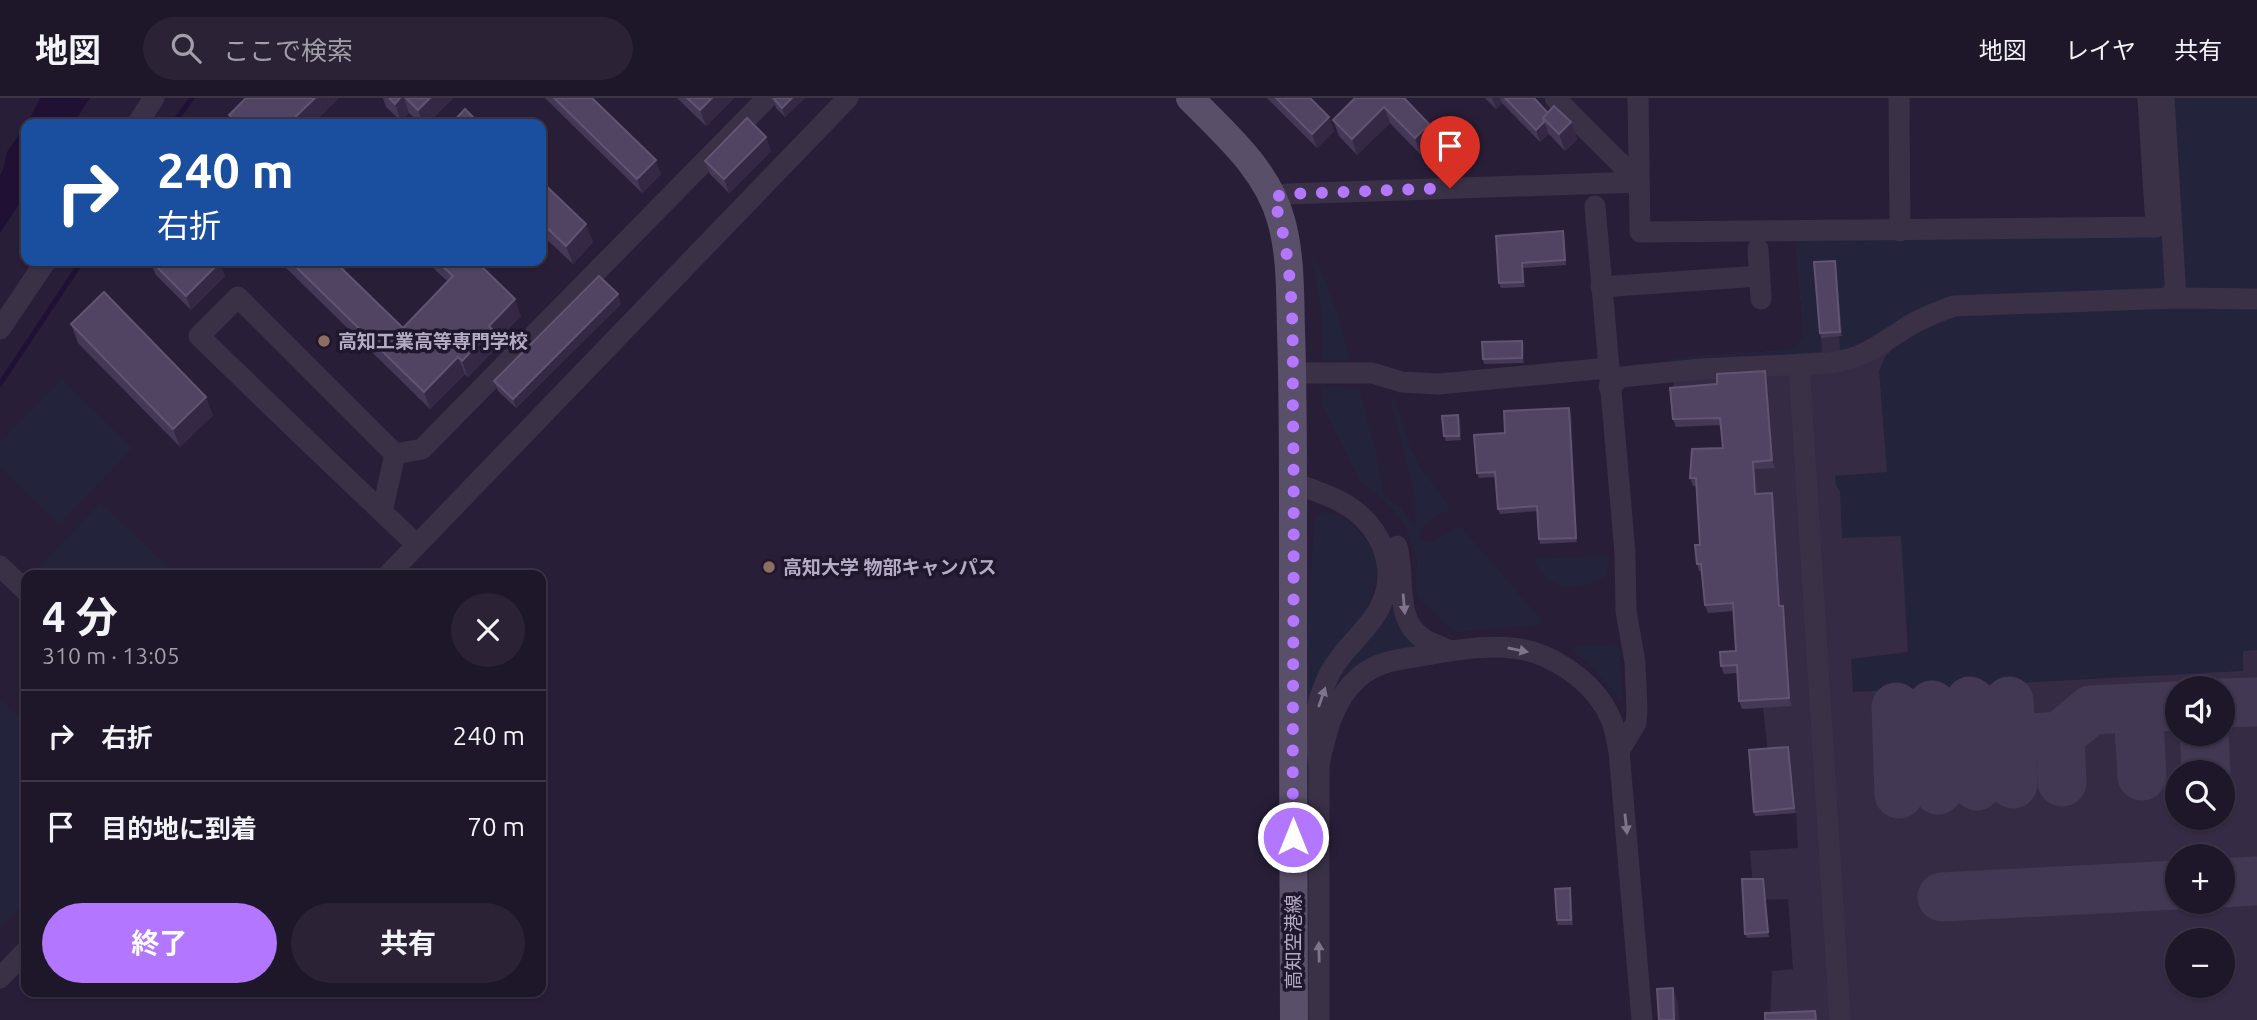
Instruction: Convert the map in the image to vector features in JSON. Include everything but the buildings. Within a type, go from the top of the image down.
[{"type":"main road","name":"高知空港線","points":[[1190,98],[1262,177],[1273,197],[1282,222],[1290,287],[1294,1020]]},
{"type":"street","points":[[140,119],[154,98]]},
{"type":"street","points":[[395,454],[422,449],[767,98]]},
{"type":"street","points":[[393,570],[848,98]]},
{"type":"street","points":[[1555,98],[1639,182]]},
{"type":"street","points":[[1638,98],[1640,232],[2156,226],[2148,98]]},
{"type":"street","points":[[1899,98],[1900,231]]},
{"type":"street","points":[[2164,98],[2176,298]]},
{"type":"street","points":[[1273,197],[1287,194],[1639,182]]},
{"type":"street","points":[[1595,206],[1625,553],[1626,611],[1634,662],[1637,709],[1636,723],[1619,751]]},
{"type":"street","points":[[1758,249],[1761,299]]},
{"type":"street","points":[[0,329],[43,266]]},
{"type":"street","points":[[1601,287],[1760,276]]},
{"type":"street","points":[[395,454],[238,297],[199,336],[417,545]]},
{"type":"street","points":[[1292,373],[1372,373],[1402,382],[1439,383],[1621,377],[1701,369],[1829,363],[1849,360],[1874,350],[1905,328],[1954,306],[2176,298],[2257,299]]},
{"type":"street","points":[[1799,363],[1840,1020]]},
{"type":"street","points":[[382,512],[395,454]]},
{"type":"street","points":[[1293,484],[1324,481],[1360,499],[1381,517],[1396,542],[1401,560],[1405,618],[1424,639],[1450,651]]},
{"type":"street","points":[[1293,484],[1323,493],[1354,510],[1378,535],[1388,565],[1386,587],[1380,606],[1331,672],[1317,711],[1314,733],[1318,764],[1320,1020]]},
{"type":"street","points":[[0,566],[21,586]]},
{"type":"street","points":[[1318,764],[1333,715],[1343,695],[1372,667],[1385,662],[1450,651],[1513,648],[1556,662],[1579,679],[1604,704],[1611,718],[1619,751],[1642,1020]]},
{"type":"street","points":[[0,978],[21,956]]},
{"type":"shaded area","points":[[40,98],[90,98],[76,119],[30,119]]},
{"type":"shaded area","points":[[2169,98],[2257,98],[2257,295],[2191,292],[2182,283]]},
{"type":"shaded area","points":[[2257,98],[2257,1020],[1770,1020],[1772,971],[1793,969],[1788,899],[1754,900],[1750,851],[1798,848],[1796,813],[1755,816],[1754,798],[1768,753],[1763,708],[1742,709],[1755,609],[1720,609],[1720,612],[1708,613],[1706,599],[1753,481],[1720,389],[1674,393],[1671,358],[1792,350],[1804,337],[1795,236],[2164,235]]},
{"type":"shaded area","points":[[21,131],[21,202],[0,233],[0,175],[7,152]]},
{"type":"shaded area","points":[[2165,235],[2165,285],[2161,289],[1977,299],[1845,350],[1840,350],[1839,336],[1842,336],[1836,266],[1816,268],[1822,352],[1671,365],[1671,358],[1792,350],[1804,337],[1795,236]]},
{"type":"shaded area","points":[[1312,256],[1331,294],[1350,360],[1323,361],[1321,311]]},
{"type":"shaded area","points":[[2257,308],[2257,650],[2243,651],[2243,671],[1853,692],[1851,659],[1908,652],[1901,536],[1842,538],[1840,492],[1835,476],[1887,472],[1879,371],[1885,357],[1898,343],[1930,322],[1979,310]]},
{"type":"shaded area","points":[[62,379],[132,448],[59,524],[0,467],[0,443]]},
{"type":"shaded area","points":[[1323,386],[1359,388],[1384,495],[1401,508],[1415,525],[1415,497],[1390,398],[1395,398],[1411,449],[1422,470],[1449,506],[1448,510],[1425,525],[1419,538],[1430,542],[1461,527],[1540,618],[1538,625],[1453,631],[1418,598],[1415,588],[1417,561],[1405,525],[1386,502],[1359,480],[1322,405]]},
{"type":"shaded area","points":[[100,503],[172,570],[38,570]]},
{"type":"shaded area","points":[[1320,513],[1338,515],[1355,528],[1368,543],[1379,563],[1378,575],[1365,614],[1333,654],[1311,1020],[1306,1020],[1306,658],[1314,521]]},
{"type":"shaded area","points":[[1611,555],[1606,576],[1586,585],[1572,587],[1551,581],[1532,559]]},
{"type":"shaded area","points":[[1392,597],[1403,631],[1417,647],[1339,688],[1334,684]]},
{"type":"shaded area","points":[[1616,644],[1620,649],[1622,703],[1594,669],[1574,652],[1573,646]]},
{"type":"shaded area","points":[[0,699],[21,719],[21,906],[0,927]]},
{"type":"waterway","points":[[177,119],[192,98]]},
{"type":"waterway","points":[[0,384],[79,266]]},
{"type":"taxiway","points":[[1970,701],[1977,786]]},
{"type":"taxiway","points":[[2009,701],[2013,784]]},
{"type":"taxiway","points":[[2235,703],[2257,702]]},
{"type":"taxiway","points":[[1932,705],[1938,790]]},
{"type":"taxiway","points":[[1896,707],[1899,794]]},
{"type":"taxiway","points":[[1898,747],[2060,736],[2091,710],[2165,707]]},
{"type":"taxiway","points":[[2138,708],[2142,776]]},
{"type":"taxiway","points":[[2060,736],[2062,782]]},
{"type":"taxiway","points":[[2205,746],[2205,760]]},
{"type":"taxiway","points":[[2235,882],[2257,881]]},
{"type":"taxiway","points":[[1942,897],[2165,886]]},
{"type":"place","name":"高知工業高等専門学校","points":[[324,341]]},
{"type":"place","name":"高知大学 物部キャンパス","points":[[769,567]]},
{"type":"route","points":[[1293,837],[1290,287],[1282,222],[1273,197],[1287,194],[1450,188]]}]
